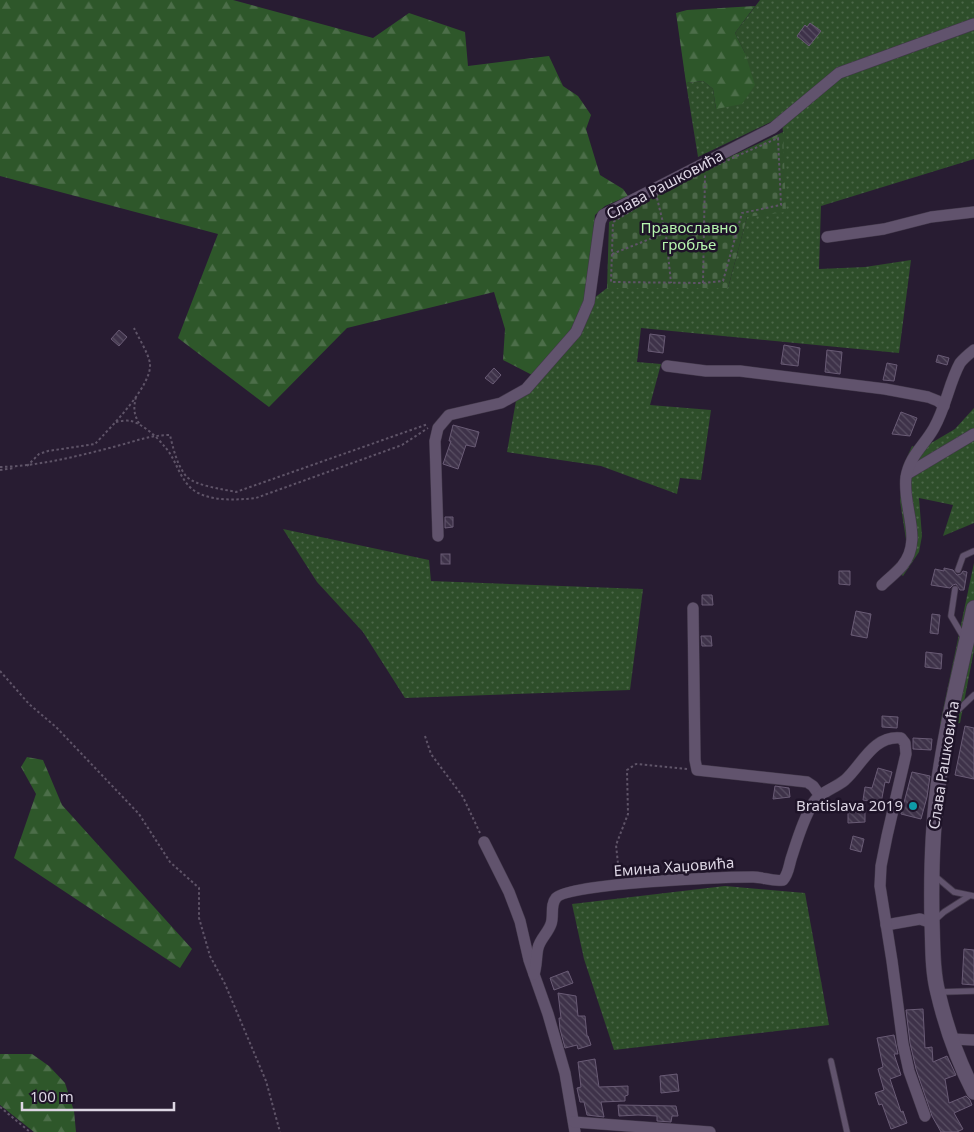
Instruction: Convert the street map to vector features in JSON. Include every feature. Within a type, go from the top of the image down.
[{"type":"main road","name":"Слава Рашковића","points":[[974,608],[949,718],[933,827],[931,873],[934,966],[937,992],[952,1040],[974,1092]]},
{"type":"street","name":"Слава Рашковића","points":[[449,415],[501,403],[526,389],[576,332],[589,302],[600,222],[603,215],[773,128],[839,73],[974,24]]},
{"type":"street","points":[[827,237],[884,229],[931,217],[974,212]]},
{"type":"street","points":[[882,585],[902,566],[912,544],[912,526],[906,497],[907,474],[913,455],[934,428],[961,363],[974,350]]},
{"type":"street","points":[[667,366],[706,371],[740,371],[885,389],[928,397],[944,406]]},
{"type":"street","points":[[438,536],[435,441],[438,428],[449,415]]},
{"type":"street","points":[[907,474],[974,434]]},
{"type":"street","points":[[694,608],[695,760],[697,770],[807,782],[824,793],[845,779],[862,757],[873,747],[893,739],[903,740],[906,754],[887,836],[880,877],[881,897],[903,1044],[909,1071],[925,1116]]},
{"type":"street","name":"Емина Хаџовића","points":[[534,974],[538,949],[551,925],[553,903],[559,895],[576,890],[682,879],[755,877],[777,881],[783,880],[800,831],[812,804],[824,793]]},
{"type":"street","name":"Емина Хаџовића","points":[[484,842],[509,892],[520,921],[527,954],[565,1073],[574,1127],[710,1132]]},
{"type":"street","points":[[886,925],[920,919],[932,923]]},
{"type":"street","points":[[952,1040],[974,1040]]},
{"type":"lane","points":[[958,570],[963,556],[974,551]]},
{"type":"lane","points":[[955,589],[951,616],[966,643]]},
{"type":"lane","points":[[949,718],[974,695]]},
{"type":"lane","points":[[931,873],[954,892],[973,896]]},
{"type":"lane","points":[[932,923],[944,912],[973,896]]},
{"type":"lane","points":[[937,992],[974,991]]},
{"type":"lane","points":[[831,1061],[847,1132]]},
{"type":"path","points":[[778,138],[781,205],[742,213],[722,280],[704,283],[611,282],[613,222],[656,195],[678,182],[778,138]]},
{"type":"path","points":[[704,283],[706,162]]},
{"type":"path","points":[[656,195],[665,233],[671,283]]},
{"type":"path","points":[[612,254],[665,233]]},
{"type":"path","points":[[27,466],[39,454],[48,451],[95,444],[116,422],[136,396],[149,373],[150,363],[134,328]]},
{"type":"path","points":[[136,396],[133,408],[134,415],[140,425]]},
{"type":"path","points":[[0,469],[27,466],[118,446],[153,435],[170,435],[175,456],[187,477],[210,487],[236,492],[405,433],[449,415]]},
{"type":"path","points":[[116,422],[131,420],[153,435],[166,447],[186,483],[193,490],[205,496],[242,500],[256,498],[402,445],[428,428]]},
{"type":"path","points":[[0,671],[29,704],[56,727],[139,814],[170,862],[199,888],[199,918],[210,956],[225,984],[266,1081],[280,1132]]},
{"type":"path","points":[[425,736],[431,754],[463,797],[484,842]]},
{"type":"path","points":[[621,885],[616,845],[628,814],[627,770],[636,764],[697,770]]},
{"type":"path","points":[[0,1107],[30,1132]]},
{"type":"green space","points":[[0,0],[233,0],[373,38],[409,13],[465,32],[468,66],[549,56],[563,86],[578,96],[591,115],[586,129],[600,175],[623,189],[628,196],[605,206],[595,215],[586,300],[574,326],[534,376],[503,360],[505,329],[494,292],[347,328],[269,407],[178,338],[218,234],[0,176]]},
{"type":"green space","points":[[760,0],[974,0],[974,159],[821,206],[819,269],[865,267],[911,260],[899,353],[641,328],[637,362],[661,364],[650,405],[711,410],[701,480],[680,478],[677,494],[601,466],[507,452],[517,395],[589,302],[607,288],[728,288],[747,217],[783,132],[781,117],[698,157],[686,83],[703,81],[713,89],[716,109],[745,53],[735,33]]},
{"type":"green space","points":[[755,6],[735,33],[745,53],[755,85],[742,104],[716,109],[713,89],[703,81],[686,83],[676,13],[687,10]]},
{"type":"green space","name":"Православно гробље","points":[[783,132],[786,212],[747,217],[728,288],[607,288],[609,222],[706,168]]},
{"type":"green space","points":[[974,408],[974,523],[943,536],[953,505],[919,498],[922,536],[919,552],[903,576],[894,569],[903,557],[907,546],[900,501],[903,466],[912,446],[921,449],[955,429]]},
{"type":"green space","points":[[283,529],[429,560],[431,581],[643,589],[630,690],[405,698],[363,632],[317,582]]},
{"type":"green space","points":[[974,563],[974,650],[960,723],[940,724]]},
{"type":"green space","points":[[27,757],[43,760],[62,805],[192,949],[180,968],[14,858],[36,794],[21,767]]},
{"type":"green space","points":[[725,886],[805,893],[829,1025],[614,1050],[584,959],[572,904]]},
{"type":"green space","points":[[0,1054],[32,1054],[49,1066],[65,1083],[74,1111],[76,1132],[34,1132],[0,1105]]},
{"type":"building","points":[[810,23],[821,31],[809,46],[797,36],[805,25],[807,27]]},
{"type":"building","points":[[119,330],[127,337],[119,346],[111,339]]},
{"type":"building","points":[[650,334],[665,336],[663,353],[648,351]]},
{"type":"building","points":[[784,345],[800,348],[798,366],[781,364]]},
{"type":"building","points":[[827,350],[842,352],[840,374],[825,372]]},
{"type":"building","points":[[938,355],[949,358],[947,365],[936,362]]},
{"type":"building","points":[[887,363],[897,365],[894,381],[883,380]]},
{"type":"building","points":[[494,368],[501,375],[493,384],[485,378]]},
{"type":"building","points":[[901,412],[917,418],[910,436],[892,434]]},
{"type":"building","points":[[453,425],[479,432],[475,447],[466,445],[458,469],[443,464],[451,441],[449,441]]},
{"type":"building","points":[[445,517],[453,517],[453,527],[445,528]]},
{"type":"building","points":[[441,554],[450,554],[450,564],[441,564]]},
{"type":"building","points":[[944,568],[953,570],[957,575],[963,571],[967,572],[964,590],[960,590],[956,584],[950,588],[931,585],[935,569],[944,571]]},
{"type":"building","points":[[839,571],[850,571],[850,585],[839,584]]},
{"type":"building","points":[[702,595],[712,595],[713,605],[702,605]]},
{"type":"building","points":[[856,611],[871,614],[867,638],[851,635]]},
{"type":"building","points":[[932,614],[940,615],[938,634],[930,633]]},
{"type":"building","points":[[701,636],[711,636],[712,646],[702,646]]},
{"type":"building","points":[[926,652],[942,654],[941,669],[925,667]]},
{"type":"building","points":[[882,716],[898,717],[897,728],[882,727]]},
{"type":"building","points":[[965,726],[974,728],[974,779],[955,775]]},
{"type":"building","points":[[913,738],[932,739],[931,750],[913,749]]},
{"type":"building","points":[[878,768],[892,772],[889,783],[885,782],[881,803],[863,800],[865,787],[872,788]]},
{"type":"building","points":[[912,772],[930,776],[921,819],[901,814]]},
{"type":"building","points":[[775,786],[789,788],[790,797],[773,799]]},
{"type":"building","points":[[848,812],[865,812],[865,822],[848,823]]},
{"type":"building","points":[[853,836],[864,839],[861,852],[850,849]]},
{"type":"building","points":[[964,949],[974,950],[974,985],[962,984]]},
{"type":"building","points":[[568,971],[573,983],[554,990],[550,978]]},
{"type":"building","points":[[558,993],[576,996],[578,1016],[585,1016],[587,1036],[591,1045],[578,1049],[577,1045],[565,1048],[560,1029],[559,1018],[561,1018]]},
{"type":"building","points":[[923,1009],[925,1048],[932,1047],[933,1062],[947,1056],[956,1075],[945,1079],[949,1103],[966,1096],[972,1105],[954,1113],[963,1129],[957,1132],[941,1132],[932,1116],[916,1069],[910,1043],[906,1010]]},
{"type":"building","points":[[894,1035],[898,1054],[894,1054],[901,1075],[890,1079],[901,1112],[903,1111],[907,1123],[891,1129],[882,1104],[879,1105],[875,1093],[884,1090],[878,1069],[883,1067],[877,1038]]},
{"type":"building","points":[[595,1059],[599,1087],[628,1086],[628,1095],[625,1096],[625,1101],[601,1102],[604,1117],[587,1115],[584,1102],[580,1102],[577,1088],[581,1087],[578,1062]]},
{"type":"building","points":[[677,1074],[679,1091],[661,1093],[660,1076]]},
{"type":"building","points":[[618,1105],[676,1106],[678,1116],[672,1116],[671,1122],[657,1121],[657,1116],[619,1116]]},
{"type":"place","name":"Bratislava 2019","points":[[913,806]]}]
